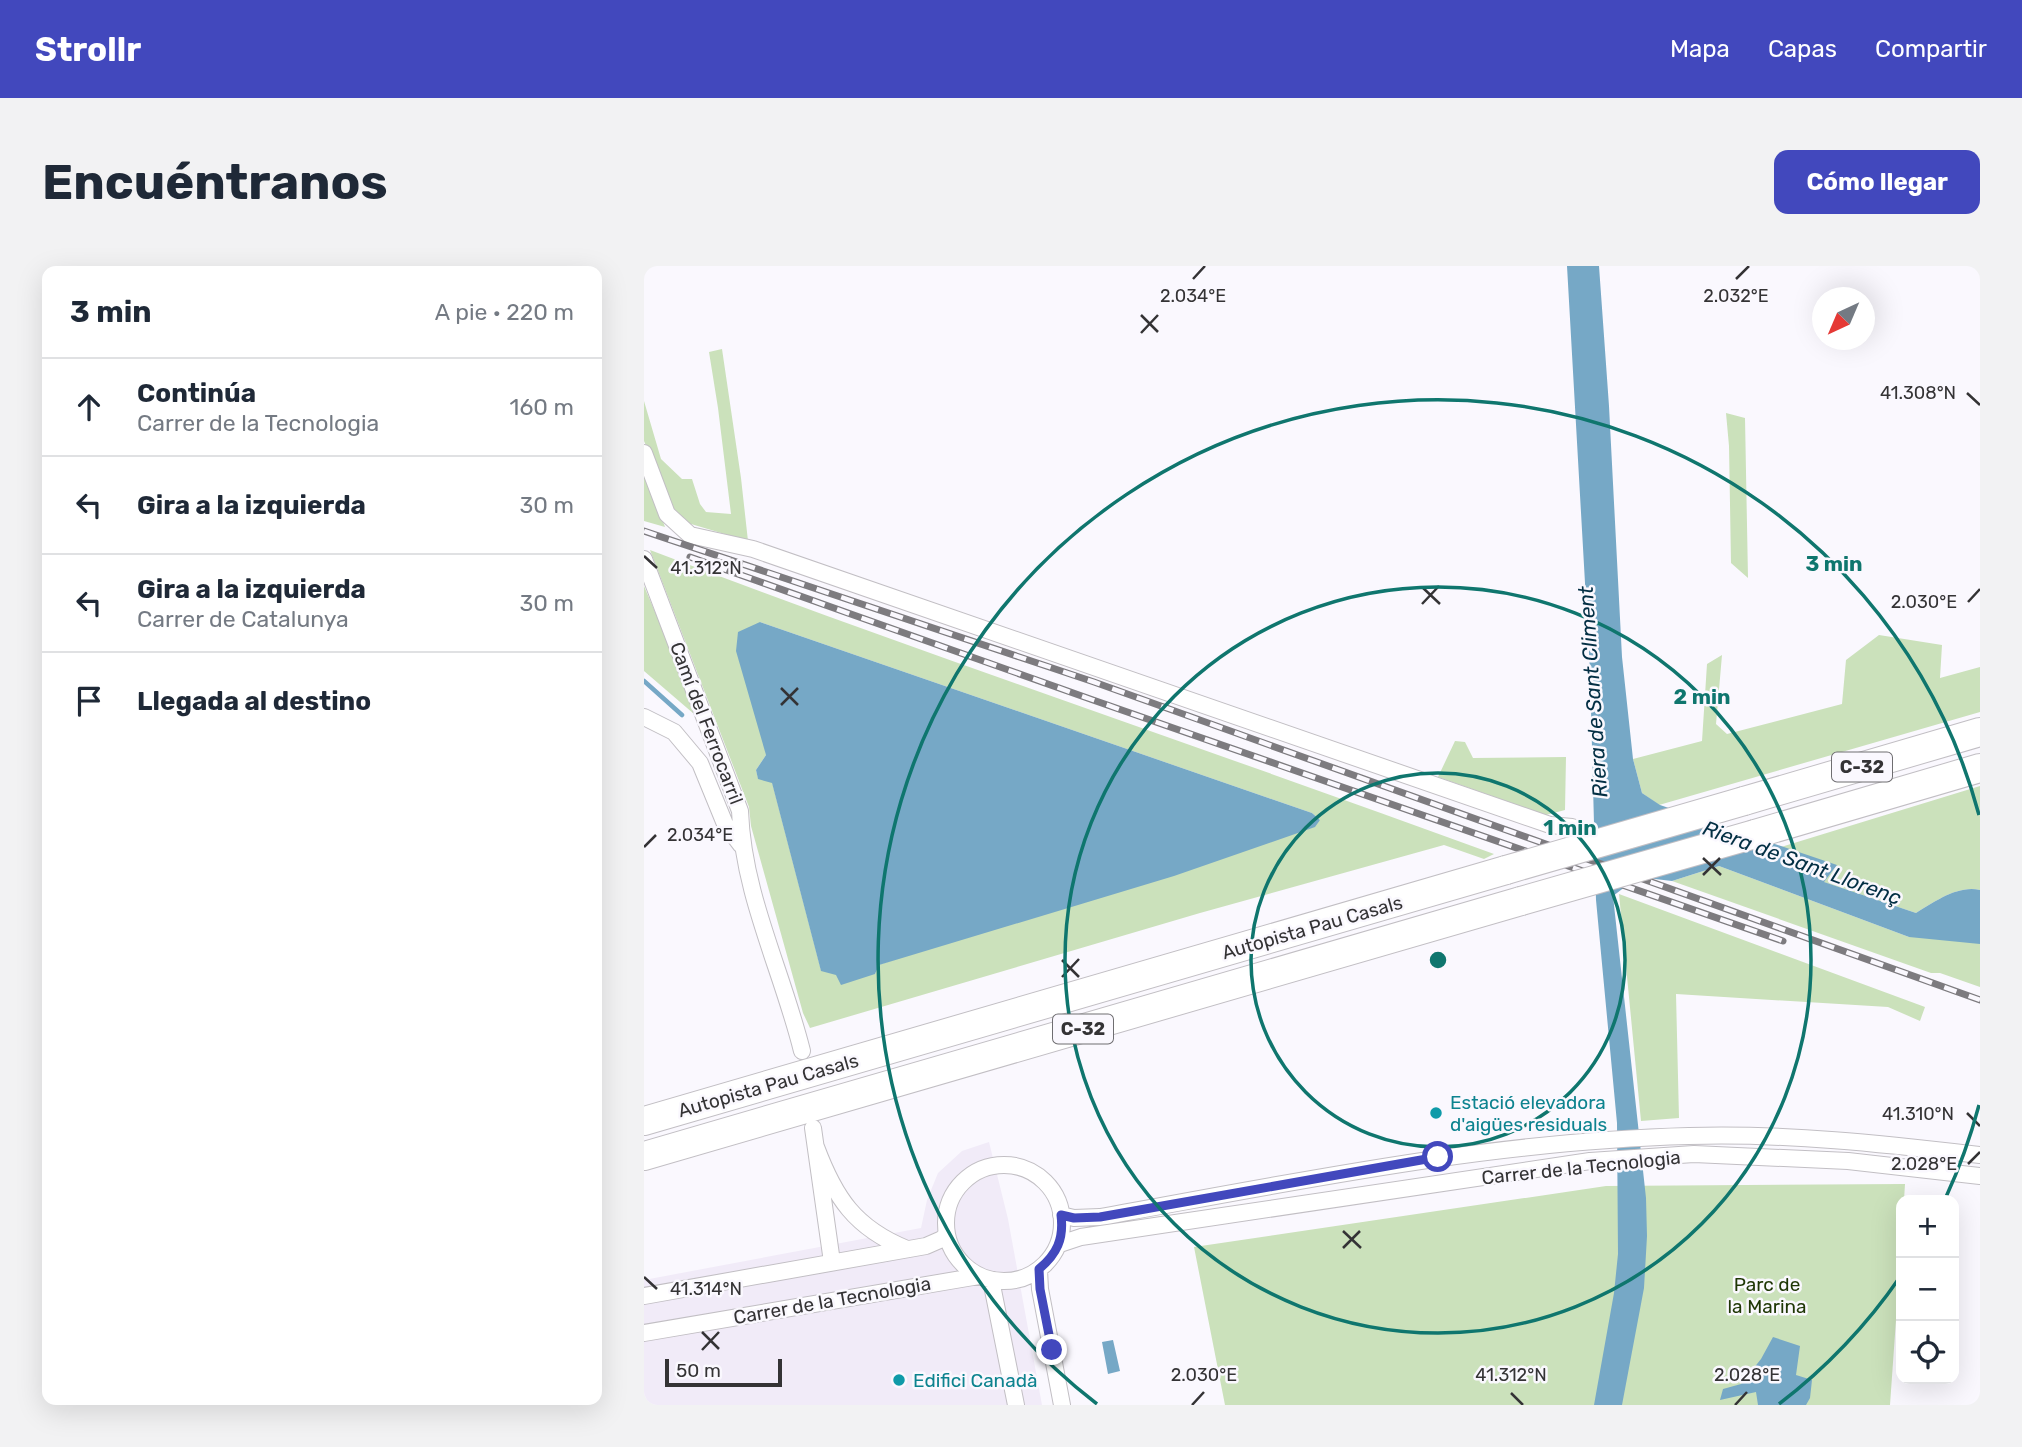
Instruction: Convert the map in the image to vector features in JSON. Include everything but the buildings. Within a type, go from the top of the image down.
[{"type":"highway","name":"Autopista Pau Casals","points":[[644,1121],[1980,732]]},
{"type":"highway","name":"Autopista Pau Casals","points":[[644,1156],[1980,768]]},
{"type":"street","points":[[644,453],[667,514],[690,535],[753,549],[1550,825],[1572,827]]},
{"type":"street","name":"Camí del Ferrocarril","points":[[644,559],[740,811],[741,845],[750,887],[802,1051]]},
{"type":"street","points":[[644,717],[674,732],[700,763],[725,824],[741,845]]},
{"type":"street","points":[[813,1128],[832,1262]]},
{"type":"street","name":"Carrer de la Tecnologia","points":[[1061,1215],[1074,1218],[1100,1217],[1438,1157],[1589,1141],[1691,1136],[1889,1144],[1980,1155]]},
{"type":"street","points":[[816,1147],[827,1176],[847,1208],[878,1235],[907,1249]]},
{"type":"street","name":"Carrer de la Tecnologia","points":[[1060,1244],[1081,1237],[1590,1161],[1694,1154],[1848,1161],[1980,1177]]},
{"type":"street","points":[[993,1165],[1024,1169],[1040,1178],[1051,1190],[1061,1215],[1063,1229],[1060,1244],[1046,1263],[1023,1278],[1005,1281],[985,1278],[967,1267],[955,1252],[947,1234],[949,1205],[957,1191],[979,1171],[993,1165]]},
{"type":"street","name":"Carrer de la Tecnologia","points":[[644,1296],[907,1249],[935,1243],[947,1234]]},
{"type":"street","points":[[1039,1269],[1040,1289],[1062,1405]]},
{"type":"street","points":[[985,1278],[1016,1405]]},
{"type":"street","name":"Carrer de la Tecnologia","points":[[644,1332],[985,1278]]},
{"type":"shaded area","points":[[989,1142],[1008,1219],[1042,1405],[644,1405],[644,1280],[921,1228],[927,1200],[938,1173],[962,1151]]},
{"type":"green space","points":[[722,349],[748,541],[681,521],[673,509],[644,441],[644,401],[661,459],[682,479],[692,479],[700,504],[706,512],[731,514],[709,352]]},
{"type":"green space","points":[[1726,413],[1745,418],[1748,578],[1731,563]]},
{"type":"green space","points":[[644,469],[665,527],[644,521]]},
{"type":"green space","points":[[650,550],[860,628],[1494,854],[1484,859],[1444,845],[1200,913],[810,1028],[803,1013],[751,826],[749,807]],"holes":[[[760,622],[1312,813],[1320,820],[878,965],[875,974],[821,970],[772,782],[758,778],[756,770],[766,755]]]},
{"type":"green space","points":[[644,586],[701,720],[644,671]]},
{"type":"green space","points":[[1879,635],[1942,645],[1940,678],[1980,667],[1980,712],[1659,805],[1642,793],[1633,759],[1702,741],[1707,664],[1722,655],[1716,724],[1727,734],[1842,704],[1846,660]]},
{"type":"green space","points":[[1455,741],[1465,742],[1473,758],[1566,757],[1565,810],[1546,815],[1438,777]]},
{"type":"green space","points":[[1980,786],[1980,890],[1955,892],[1916,913],[1823,882],[1837,866],[1781,847]]},
{"type":"green space","points":[[1719,866],[1909,937],[1980,935],[1980,987],[1940,973],[1931,973],[1672,881]]},
{"type":"green space","points":[[1619,894],[1925,1007],[1920,1021],[1888,1007],[1676,994],[1679,1118],[1641,1121]]},
{"type":"green space","name":"Parc de la Marina","points":[[1905,1184],[1904,1195],[1896,1195],[1896,1320],[1890,1405],[1225,1405],[1194,1247],[1606,1186]]},
{"type":"water","points":[[1567,266],[1599,266],[1622,657],[1633,759],[1642,793],[1660,805],[1837,865],[1824,882],[1916,913],[1955,892],[1980,890],[1980,944],[1909,937],[1719,866],[1672,881],[1638,877],[1613,896],[1646,1198],[1647,1236],[1644,1288],[1622,1405],[1594,1405],[1614,1293],[1618,1254],[1617,1123],[1596,900],[1590,671]]},
{"type":"water","points":[[760,622],[1312,813],[1320,820],[1315,827],[1174,876],[879,965],[875,974],[841,985],[836,975],[821,971],[772,783],[758,779],[756,770],[766,755],[736,651],[738,632]]},
{"type":"water","points":[[1773,1337],[1800,1346],[1796,1375],[1812,1380],[1810,1398],[1806,1405],[1758,1405],[1756,1392],[1720,1400],[1723,1389],[1741,1384],[1761,1359]]},
{"type":"water","points":[[1113,1340],[1120,1371],[1108,1374],[1102,1342]]},
{"type":"waterway","points":[[644,681],[682,715]]},
{"type":"railway","points":[[644,531],[1094,682],[1980,1000]]},
{"type":"railway","points":[[690,557],[1783,941]]},
{"type":"place","name":"Estació elevadora d'aigües residuals","points":[[1436,1113]]},
{"type":"place","name":"Edifici Canadà","points":[[899,1380]]},
{"type":"route","points":[[1052,1350],[1040,1289],[1039,1269],[1060,1244],[1063,1229],[1061,1215],[1074,1218],[1100,1217],[1438,1157]]},
{"type":"water label","name":"Riera de Sant Climent","points":[[1593,692]]},
{"type":"water label","name":"Riera de Sant Llorenç","points":[[1802,863]]}]
